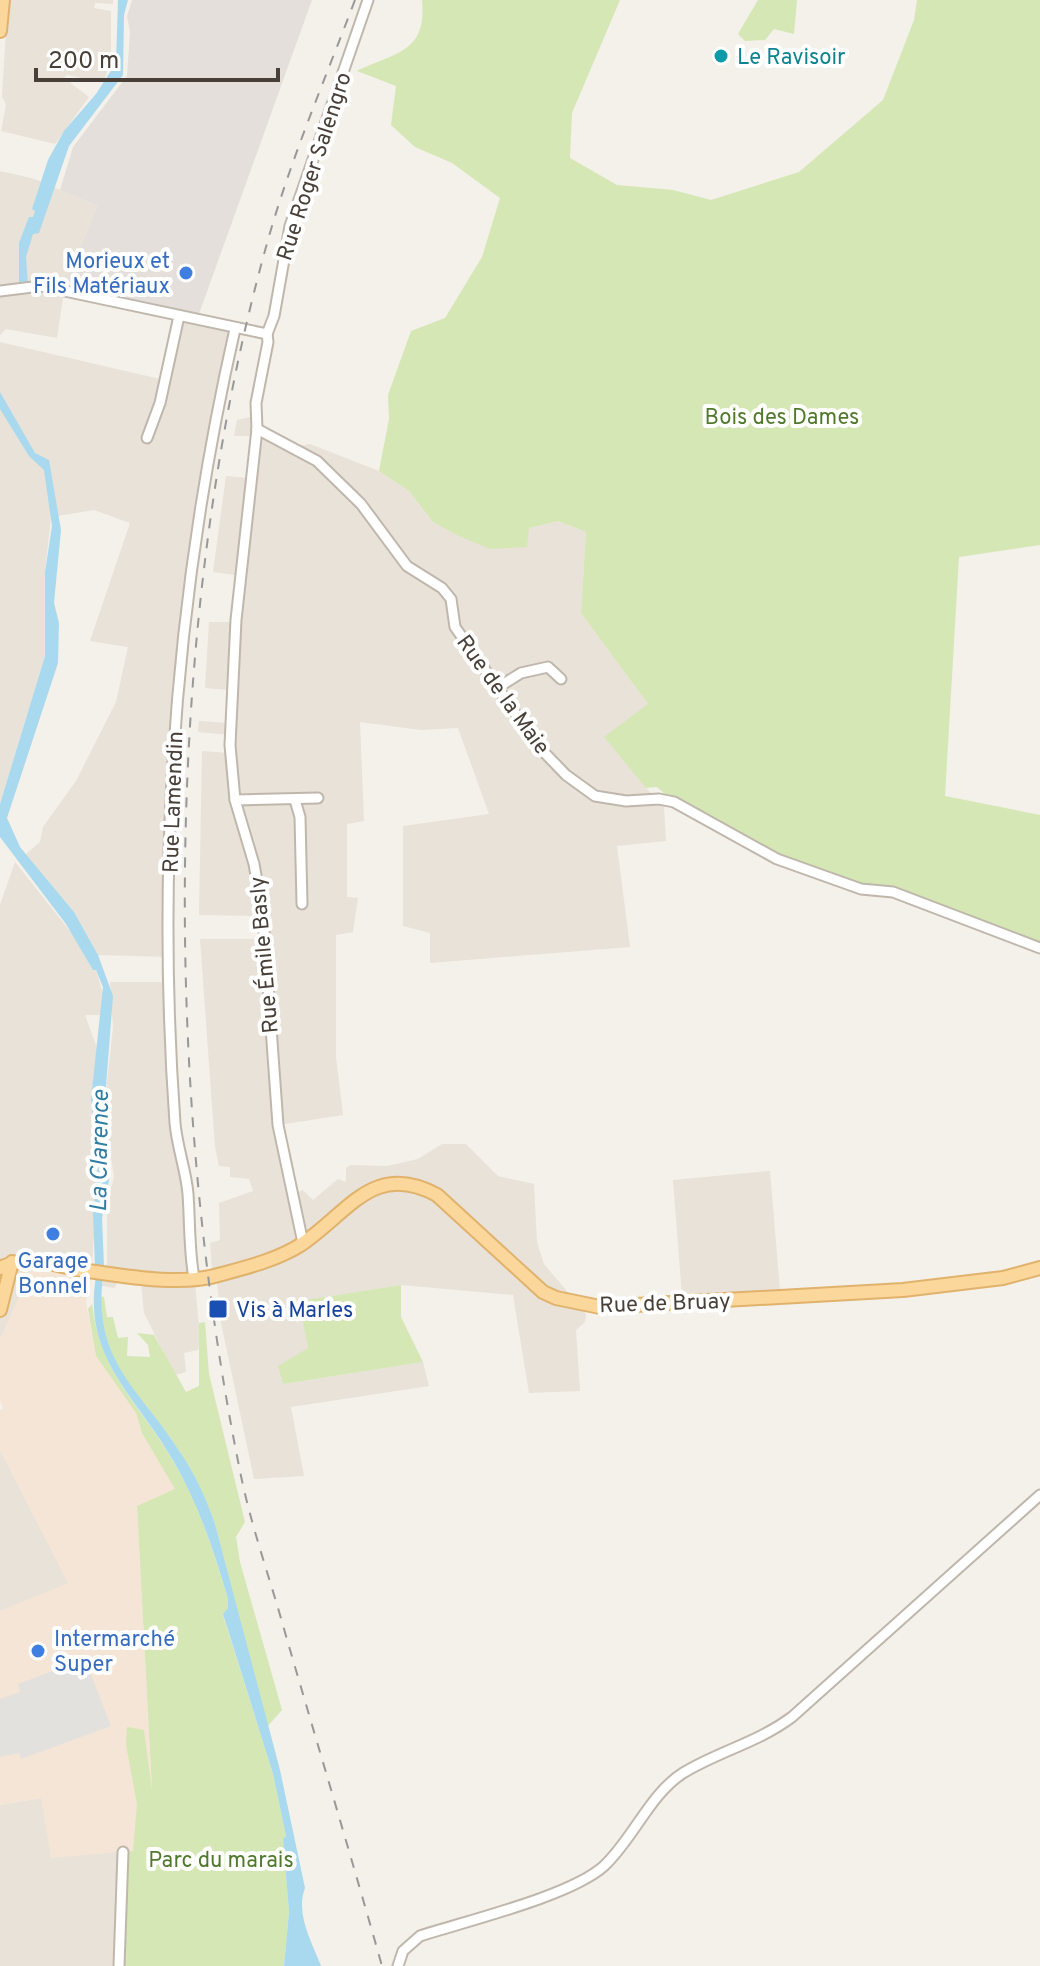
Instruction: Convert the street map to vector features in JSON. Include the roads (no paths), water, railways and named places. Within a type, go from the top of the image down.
[{"type":"main road","points":[[0,31],[3,0]]},
{"type":"main road","name":"Rue de Bruay","points":[[6,1265],[34,1260],[97,1271],[194,1278],[239,1269],[303,1243],[368,1190],[385,1183],[402,1182],[437,1195],[543,1292],[556,1298],[600,1307],[903,1290],[1003,1278],[1040,1268]]},
{"type":"main road","points":[[0,1310],[6,1265]]},
{"type":"street","name":"Rue Roger Salengro","points":[[257,429],[254,416],[267,334],[273,323],[290,226],[368,0]]},
{"type":"street","points":[[0,291],[41,286],[267,334]]},
{"type":"street","points":[[147,438],[160,403],[179,316]]},
{"type":"street","name":"Rue Lamendin","points":[[194,1278],[188,1192],[175,1112],[169,827],[185,614],[235,329]]},
{"type":"street","name":"Rue de la Maie","points":[[257,429],[317,461],[361,504],[407,566],[442,588],[451,599],[455,627],[539,747],[566,775],[595,796],[626,801],[659,799],[674,802],[777,859],[861,889],[893,892],[1040,948]]},
{"type":"street","name":"Rue Émile Basly","points":[[257,429],[231,690],[230,745],[235,800],[261,902],[278,1125],[303,1243]]},
{"type":"street","points":[[497,688],[521,673],[548,667],[561,679]]},
{"type":"street","points":[[235,800],[318,798]]},
{"type":"street","points":[[295,800],[300,817],[302,904]]},
{"type":"street","points":[[398,1966],[406,1946],[420,1936],[572,1885],[601,1868],[626,1845],[667,1786],[684,1773],[765,1737],[792,1717],[1040,1495]]},
{"type":"street","points":[[119,1966],[123,1852]]},
{"type":"water","points":[[118,0],[128,0],[124,15],[123,75],[69,146],[39,233],[33,234],[26,257],[28,285],[19,286],[19,243],[29,217],[33,217],[35,211],[32,209],[48,160],[64,131],[96,94],[116,63]]},
{"type":"water","name":"La Clarence","points":[[0,392],[35,453],[49,460],[61,530],[54,603],[59,623],[58,663],[7,818],[20,847],[74,912],[98,955],[113,996],[104,1112],[110,1175],[102,1218],[104,1267],[95,1266],[93,1213],[98,1177],[91,1099],[103,987],[96,970],[93,970],[66,924],[0,837],[0,804],[45,656],[45,572],[52,526],[44,470],[29,456],[0,409]]},
{"type":"water","points":[[96,1277],[103,1277],[102,1306],[112,1353],[122,1372],[185,1460],[200,1486],[215,1524],[280,1770],[305,1888],[303,1918],[321,1966],[284,1966],[289,1912],[283,1839],[286,1836],[273,1774],[223,1614],[228,1608],[228,1599],[205,1529],[183,1479],[105,1354],[97,1331],[94,1306]]},
{"type":"railway","points":[[355,0],[285,184],[266,247],[232,391],[207,543],[192,699],[185,857],[187,1016],[197,1172],[215,1325],[240,1471],[255,1533],[382,1966]]},
{"type":"place","name":"Le Ravisoir","points":[[721,56]]},
{"type":"place","name":"Morieux et Fils Matériaux","points":[[186,273]]},
{"type":"place","name":"Garage Bonnel","points":[[53,1234]]},
{"type":"place","name":"Vis à Marles","points":[[218,1309]]},
{"type":"place","name":"Intermarché Super","points":[[38,1651]]},
{"type":"park label","name":"Bois des Dames","points":[[782,416]]},
{"type":"park label","name":"Parc du marais","points":[[221,1859]]}]
